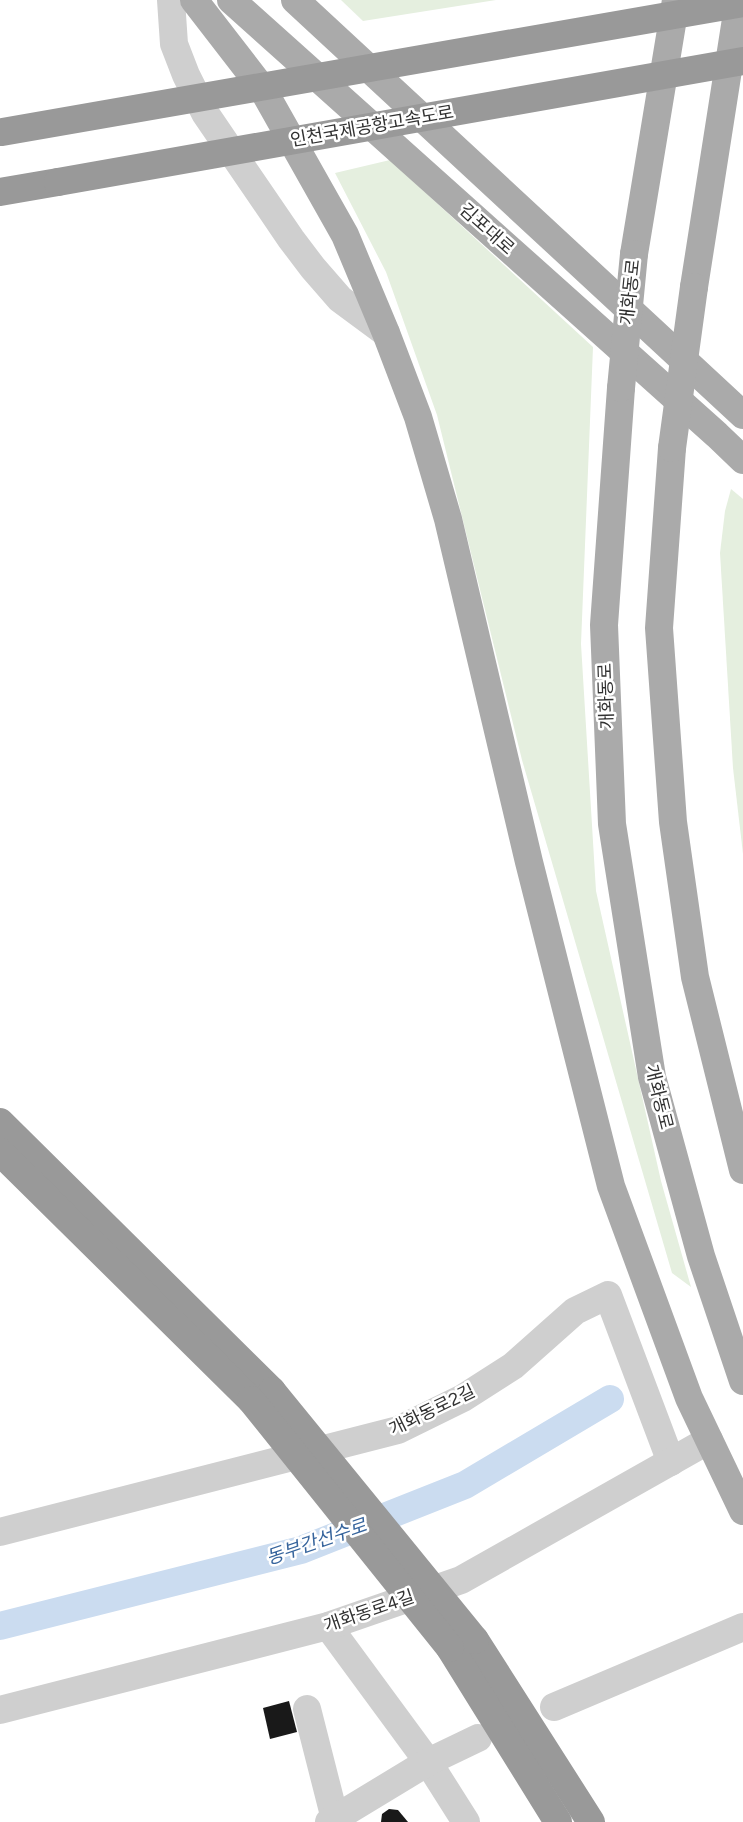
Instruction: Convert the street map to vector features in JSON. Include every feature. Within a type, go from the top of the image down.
[{"type":"highway","points":[[1,132],[743,3]]},
{"type":"highway","name":"인천국제공항고속도로","points":[[0,192],[743,60]]},
{"type":"highway","points":[[0,1122],[262,1396],[463,1644],[591,1822]]},
{"type":"highway","points":[[0,1152],[262,1396]]},
{"type":"highway","points":[[463,1644],[558,1822]]},
{"type":"main road","points":[[194,0],[262,88],[345,235],[386,333],[418,417],[448,518],[529,862],[611,1186],[689,1398],[743,1511]]},
{"type":"main road","name":"김포대로","points":[[230,0],[743,460]]},
{"type":"main road","name":"김포대로","points":[[295,0],[743,415]]},
{"type":"main road","name":"개화동로","points":[[676,0],[634,254],[621,388],[604,625],[612,824],[652,1077],[700,1256],[743,1381]]},
{"type":"main road","points":[[739,0],[694,287],[672,448],[659,628],[673,822],[695,977],[743,1170]]},
{"type":"street","points":[[171,0],[174,44],[186,75],[205,112],[291,239],[313,268],[340,299],[386,333]]},
{"type":"street","name":"개화동로2길","points":[[0,1532],[398,1430],[463,1398],[513,1366],[575,1311],[608,1295],[671,1462]]},
{"type":"street","name":"개화동로4길","points":[[0,1710],[328,1626],[461,1580],[709,1440]]},
{"type":"street","points":[[328,1626],[428,1762],[466,1822]]},
{"type":"street","points":[[554,1707],[743,1627]]},
{"type":"street","points":[[307,1709],[332,1820],[428,1762],[478,1738]]},
{"type":"green space","points":[[341,0],[496,0],[363,21]]},
{"type":"green space","points":[[390,160],[593,347],[581,644],[596,891],[661,1181],[691,1287],[672,1273],[522,760],[437,415],[386,272],[335,173]]},
{"type":"green space","points":[[731,489],[743,499],[743,854],[733,768],[720,553],[725,511]]},
{"type":"building","points":[[289,1701],[297,1732],[270,1739],[263,1708]]},
{"type":"building","points":[[389,1809],[398,1810],[408,1822],[381,1822],[382,1814]]},
{"type":"waterway","name":"동부간선수로","points":[[0,1626],[301,1550],[465,1485],[610,1399]]}]
